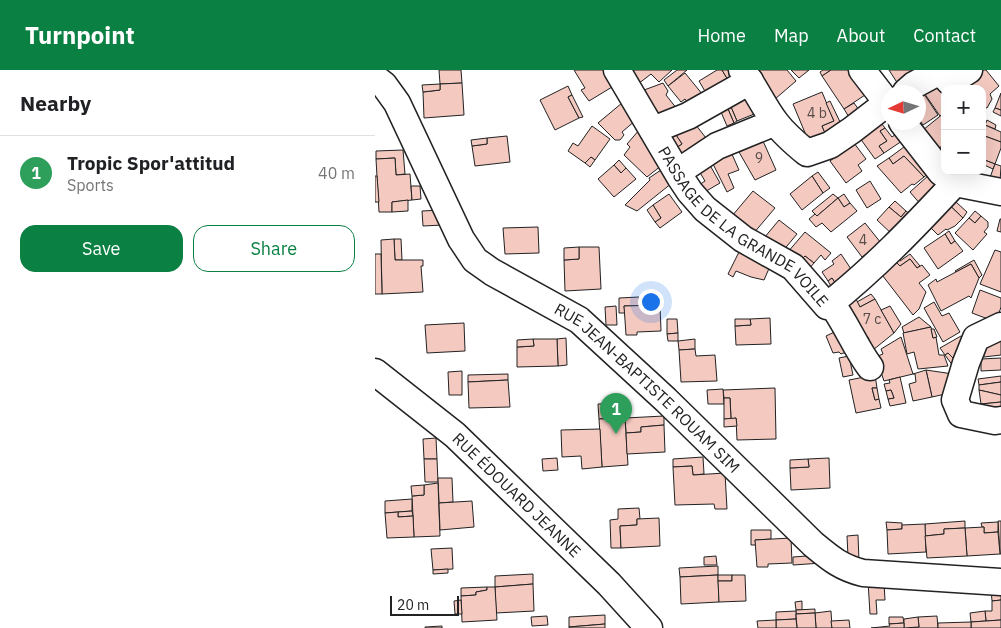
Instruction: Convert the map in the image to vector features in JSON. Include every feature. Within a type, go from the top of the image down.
[{"type":"street","name":"PASSAGE DE LA GRANDE VOILE","points":[[617,70],[677,172],[690,192],[705,209],[743,239],[793,267],[827,306],[928,213],[955,183]]},
{"type":"street","points":[[914,85],[940,72],[950,82],[969,70]]},
{"type":"street","points":[[868,72],[881,88]]},
{"type":"street","points":[[653,130],[688,116],[746,76],[775,121],[790,140],[807,153],[830,145],[881,114]]},
{"type":"street","name":"RUE JEAN-BAPTISTE ROUAM SIM","points":[[375,78],[384,85],[397,103],[461,239],[475,260],[492,272],[579,320],[666,400],[813,544],[846,568],[863,573],[1001,582]]},
{"type":"street","points":[[677,172],[717,146],[775,121]]},
{"type":"street","points":[[912,130],[941,172],[955,183],[1001,192]]},
{"type":"street","points":[[831,303],[843,320],[857,349],[870,367]]},
{"type":"street","points":[[1001,326],[976,338],[965,363],[955,400],[961,414],[995,421],[1001,420]]},
{"type":"street","name":"RUE ÉDOUARD JEANNE","points":[[375,372],[455,435],[609,584],[649,628]]},
{"type":"building","points":[[439,70],[461,70],[462,83],[440,84]]},
{"type":"building","points":[[574,70],[609,70],[617,84],[589,101],[581,90],[585,88]]},
{"type":"building","points":[[626,70],[672,70],[659,82],[651,74],[638,84]]},
{"type":"building","points":[[677,70],[687,70],[668,86],[664,80]]},
{"type":"building","points":[[717,70],[722,70],[728,80],[706,93],[699,81]]},
{"type":"building","points":[[722,70],[728,70],[733,78],[728,80]]},
{"type":"building","points":[[753,70],[787,70],[796,81],[775,99]]},
{"type":"building","points":[[791,70],[809,70],[799,78]]},
{"type":"building","points":[[831,70],[822,76],[820,72]]},
{"type":"building","points":[[831,70],[848,70],[865,95],[844,109],[822,76]]},
{"type":"building","points":[[889,70],[929,70],[906,85],[896,85],[898,84]]},
{"type":"building","points":[[982,70],[986,70],[999,86],[990,94],[992,99],[987,108],[986,85],[966,85]]},
{"type":"building","points":[[685,73],[703,95],[690,106],[685,99],[681,102],[668,86]]},
{"type":"building","points":[[932,79],[941,86],[941,116],[926,96],[926,85],[923,85]]},
{"type":"building","points":[[462,83],[464,115],[424,118],[423,92],[440,90],[440,84]]},
{"type":"building","points":[[663,83],[668,91],[666,95],[681,114],[663,122],[636,93]]},
{"type":"building","points":[[440,84],[440,90],[423,92],[422,85]]},
{"type":"building","points":[[568,86],[572,95],[568,97],[579,118],[555,130],[540,100]]},
{"type":"building","points":[[750,90],[759,112],[737,121],[728,100]]},
{"type":"building","points":[[822,92],[834,121],[822,126],[825,133],[808,140],[793,104]]},
{"type":"building","points":[[1001,93],[1001,110],[995,108]]},
{"type":"building","points":[[572,95],[583,117],[579,118],[568,97]]},
{"type":"building","points":[[926,97],[938,115],[926,123]]},
{"type":"building","points":[[628,98],[636,120],[622,132],[624,135],[620,140],[615,140],[598,123]]},
{"type":"building","points":[[728,100],[737,121],[734,123],[725,102]]},
{"type":"building","points":[[830,101],[842,126],[825,133],[822,126],[834,121],[826,103]]},
{"type":"building","points":[[725,102],[734,123],[727,126],[718,105]]},
{"type":"building","points":[[854,103],[864,117],[852,122],[844,109]]},
{"type":"building","points":[[995,108],[1001,110],[1001,116],[993,112]]},
{"type":"building","points":[[941,115],[941,147],[938,149],[923,130],[926,130],[926,128]]},
{"type":"building","points":[[878,119],[881,123],[882,130],[880,131],[887,141],[879,146],[884,153],[875,159],[857,134]]},
{"type":"building","points":[[692,120],[706,138],[681,160],[674,149],[682,144],[676,135],[667,140],[661,132]]},
{"type":"building","points":[[987,120],[996,125],[995,129],[986,125]]},
{"type":"building","points":[[986,125],[1001,132],[1001,142],[986,136]]},
{"type":"building","points":[[592,126],[610,139],[595,160],[591,157],[585,163],[568,151],[573,143],[578,146]]},
{"type":"building","points":[[640,129],[667,161],[647,177],[624,155],[630,147],[627,144]]},
{"type":"building","points":[[887,130],[892,137],[896,134],[902,141],[884,153],[879,146],[887,141],[880,131]]},
{"type":"building","points":[[676,135],[682,144],[674,149],[667,140]]},
{"type":"building","points":[[507,136],[510,162],[475,166],[472,146],[487,144],[487,138]]},
{"type":"building","points":[[986,136],[1001,142],[1001,148],[995,164],[986,161]]},
{"type":"building","points":[[487,138],[487,144],[472,146],[471,140]]},
{"type":"building","points":[[763,141],[776,170],[755,180],[739,152]]},
{"type":"building","points":[[854,143],[866,159],[858,165],[862,171],[846,183],[830,161]]},
{"type":"building","points":[[908,144],[930,172],[924,177],[904,156],[893,164],[889,158]]},
{"type":"building","points":[[403,150],[405,174],[396,175],[395,158],[376,159],[376,151]]},
{"type":"building","points":[[731,152],[739,170],[728,174],[734,188],[727,192],[711,160]]},
{"type":"building","points":[[904,156],[924,177],[901,193],[877,166],[889,158],[893,164]]},
{"type":"building","points":[[591,157],[595,160],[590,167],[585,163]]},
{"type":"building","points":[[395,158],[396,175],[410,174],[412,200],[392,202],[392,212],[379,212],[376,159]]},
{"type":"building","points":[[619,160],[626,168],[621,173],[614,165]]},
{"type":"building","points":[[707,160],[720,183],[703,193],[699,185],[705,181],[699,171]]},
{"type":"building","points":[[986,161],[995,164],[993,169],[986,166]]},
{"type":"building","points":[[995,164],[1001,166],[1000,182],[989,180]]},
{"type":"building","points":[[614,165],[621,173],[626,168],[636,179],[614,197],[598,179]]},
{"type":"building","points":[[667,166],[677,179],[637,211],[625,205],[650,180],[649,178]]},
{"type":"building","points":[[818,172],[830,188],[823,193],[812,176]]},
{"type":"building","points":[[929,175],[945,192],[927,212],[910,192]]},
{"type":"building","points":[[375,176],[377,176],[379,202],[375,202]]},
{"type":"building","points":[[812,176],[823,193],[802,210],[790,194]]},
{"type":"building","points":[[870,181],[881,199],[867,208],[856,190]]},
{"type":"building","points":[[411,186],[420,186],[421,199],[412,200]]},
{"type":"building","points":[[753,191],[775,208],[753,234],[732,216]]},
{"type":"building","points":[[946,193],[967,212],[963,218],[942,198]]},
{"type":"building","points":[[669,194],[682,212],[660,228],[655,222],[661,218],[653,205]]},
{"type":"building","points":[[833,194],[838,198],[817,216],[812,211]]},
{"type":"building","points":[[844,194],[850,203],[844,207],[838,198]]},
{"type":"building","points":[[838,198],[844,207],[850,203],[857,211],[831,232],[822,223],[816,227],[809,219],[815,214],[817,216]]},
{"type":"building","points":[[942,198],[963,218],[955,226],[946,229],[938,235],[924,221]]},
{"type":"building","points":[[408,200],[408,211],[392,212],[392,202]]},
{"type":"building","points":[[895,201],[906,211],[901,217],[889,207]]},
{"type":"building","points":[[653,205],[661,218],[655,222],[647,210]]},
{"type":"building","points":[[889,207],[901,217],[906,211],[911,215],[894,236],[877,220]]},
{"type":"building","points":[[442,210],[443,225],[423,226],[422,211]]},
{"type":"building","points":[[975,211],[981,216],[975,223],[969,218]]},
{"type":"building","points":[[981,216],[988,222],[988,227],[984,232],[987,234],[973,250],[955,233],[969,218],[975,223]]},
{"type":"building","points":[[1001,219],[1001,232],[997,231]]},
{"type":"building","points":[[779,220],[797,234],[782,252],[764,238]]},
{"type":"building","points":[[865,223],[881,243],[862,257],[847,237]]},
{"type":"building","points":[[538,227],[539,253],[505,254],[503,228]]},
{"type":"building","points":[[949,231],[955,241],[951,244],[945,234]]},
{"type":"building","points":[[805,232],[831,253],[825,260],[821,255],[814,263],[805,256],[798,263],[787,253]]},
{"type":"building","points":[[945,234],[951,244],[955,241],[963,251],[938,269],[924,248]]},
{"type":"building","points":[[394,239],[401,239],[402,260],[395,260]]},
{"type":"building","points":[[394,239],[395,260],[423,260],[423,266],[421,266],[423,292],[382,294],[381,240]]},
{"type":"building","points":[[579,247],[599,247],[601,289],[565,291],[564,260],[579,259]]},
{"type":"building","points":[[579,247],[579,259],[564,260],[564,248]]},
{"type":"building","points":[[740,250],[771,264],[764,280],[736,271],[733,277],[728,274]]},
{"type":"building","points":[[995,250],[1001,252],[1001,292],[980,284]]},
{"type":"building","points":[[375,254],[381,254],[382,294],[375,294]]},
{"type":"building","points":[[841,254],[855,275],[837,286],[832,278],[828,281],[822,272],[834,264],[832,261]]},
{"type":"building","points":[[910,254],[920,266],[917,268],[910,259],[900,266],[892,258],[896,255],[900,261]]},
{"type":"building","points":[[805,256],[814,263],[808,270],[798,263]]},
{"type":"building","points":[[892,258],[900,266],[910,259],[917,268],[922,265],[930,275],[919,283],[926,292],[919,309],[913,315],[879,271]]},
{"type":"building","points":[[974,260],[982,275],[979,278],[971,264],[955,271]]},
{"type":"building","points":[[971,264],[979,278],[971,298],[969,296],[941,311],[928,285],[936,279],[937,282]]},
{"type":"building","points":[[832,278],[837,286],[832,288],[828,281]]},
{"type":"building","points":[[980,290],[1001,298],[1001,307],[996,322],[972,313]]},
{"type":"building","points":[[871,294],[875,299],[860,307],[857,302]]},
{"type":"building","points":[[854,295],[860,307],[875,299],[894,333],[873,350],[868,337],[861,333],[845,301]]},
{"type":"building","points":[[639,297],[640,306],[624,306],[625,313],[619,313],[619,298]]},
{"type":"building","points":[[934,302],[942,316],[949,313],[960,332],[943,342],[924,308]]},
{"type":"building","points":[[660,305],[661,331],[637,332],[637,335],[626,335],[624,306]]},
{"type":"building","points":[[616,306],[617,325],[606,325],[605,307]]},
{"type":"building","points":[[890,306],[901,324],[894,333],[881,310]]},
{"type":"building","points":[[919,317],[931,327],[904,333],[902,327]]},
{"type":"building","points":[[770,318],[771,344],[736,345],[735,326],[751,325],[750,319]]},
{"type":"building","points":[[667,319],[677,319],[678,333],[667,334]]},
{"type":"building","points":[[735,319],[750,319],[751,325],[735,326]]},
{"type":"building","points":[[464,323],[465,351],[427,353],[425,325]]},
{"type":"building","points":[[931,327],[933,338],[936,337],[939,355],[944,355],[948,366],[918,369],[914,352],[907,354],[903,333]]},
{"type":"building","points":[[841,329],[851,350],[841,354],[839,352],[833,353],[826,336]]},
{"type":"building","points":[[931,329],[934,329],[937,337],[933,338]]},
{"type":"building","points":[[678,333],[678,341],[668,341],[667,334]]},
{"type":"building","points":[[961,336],[966,341],[953,358],[948,353],[945,355],[940,348]]},
{"type":"building","points":[[901,337],[913,374],[884,381],[877,360],[878,356],[883,354],[881,349]]},
{"type":"building","points":[[566,338],[567,365],[558,366],[557,339]]},
{"type":"building","points":[[533,339],[557,339],[558,366],[517,367],[517,347],[534,346]]},
{"type":"building","points":[[533,339],[534,346],[517,347],[517,340]]},
{"type":"building","points":[[695,339],[695,349],[679,350],[678,341]]},
{"type":"building","points":[[1001,341],[1001,355],[984,357],[982,344]]},
{"type":"building","points":[[962,346],[953,366],[945,355],[948,353],[953,358]]},
{"type":"building","points":[[695,349],[696,356],[715,355],[717,381],[681,382],[679,350]]},
{"type":"building","points":[[849,356],[853,375],[843,377],[839,358]]},
{"type":"building","points":[[1001,358],[1001,370],[981,371],[981,359]]},
{"type":"building","points":[[926,370],[953,374],[950,393],[932,397]]},
{"type":"building","points":[[926,370],[932,397],[913,401],[909,384],[916,382],[915,374],[913,374]]},
{"type":"building","points":[[462,371],[462,395],[449,395],[448,372]]},
{"type":"building","points":[[508,374],[508,380],[468,382],[468,375]]},
{"type":"building","points":[[875,375],[877,388],[872,388],[875,400],[879,399],[881,408],[856,413],[849,380]]},
{"type":"building","points":[[1001,376],[1001,382],[979,385],[978,379]]},
{"type":"building","points":[[900,377],[906,403],[890,406],[888,399],[894,398],[891,390],[886,391],[884,384],[890,383],[889,380]]},
{"type":"building","points":[[508,380],[510,407],[469,408],[468,382]]},
{"type":"building","points":[[1001,382],[1001,395],[979,390],[979,385]]},
{"type":"building","points":[[775,388],[776,439],[737,440],[736,418],[731,419],[730,398],[724,398],[723,390]]},
{"type":"building","points":[[872,388],[877,388],[879,399],[875,400]]},
{"type":"building","points":[[723,389],[724,404],[708,404],[707,390]]},
{"type":"building","points":[[891,390],[894,398],[888,399],[886,391]]},
{"type":"building","points":[[979,390],[1001,395],[1001,402],[981,404]]},
{"type":"building","points":[[724,398],[730,398],[731,419],[724,419]]},
{"type":"building","points":[[1001,402],[1001,410],[982,412],[981,404]]},
{"type":"building","points":[[624,403],[625,418],[599,419],[598,404]]},
{"type":"building","points":[[664,416],[664,425],[641,427],[641,432],[626,433],[625,418]]},
{"type":"building","points":[[625,418],[628,465],[602,467],[599,419]]},
{"type":"building","points":[[736,418],[737,426],[724,427],[724,419]]},
{"type":"building","points":[[664,425],[665,452],[627,454],[626,433],[641,432],[641,427]]},
{"type":"building","points":[[600,429],[602,467],[582,469],[581,456],[562,457],[561,430]]},
{"type":"building","points":[[436,438],[437,459],[424,459],[423,439]]},
{"type":"building","points":[[703,457],[704,474],[693,475],[692,466],[673,467],[673,459]]},
{"type":"building","points":[[557,458],[558,470],[543,471],[542,459]]},
{"type":"building","points":[[829,458],[830,488],[791,490],[790,468],[809,467],[808,459]]},
{"type":"building","points":[[424,459],[437,459],[438,482],[425,482]]},
{"type":"building","points":[[808,459],[809,467],[790,468],[790,460]]},
{"type":"building","points":[[692,466],[693,475],[725,473],[727,509],[715,509],[714,504],[675,505],[673,467]]},
{"type":"building","points":[[438,478],[452,478],[453,502],[439,503]]},
{"type":"building","points":[[438,483],[440,536],[414,537],[412,496],[424,495],[424,485]]},
{"type":"building","points":[[424,485],[424,495],[412,496],[411,486]]},
{"type":"building","points":[[412,499],[412,511],[385,513],[385,501]]},
{"type":"building","points":[[472,501],[474,527],[440,530],[439,503]]},
{"type":"building","points":[[639,508],[640,519],[637,519],[637,525],[620,526],[621,548],[611,548],[610,520],[618,519],[618,509]]},
{"type":"building","points":[[412,511],[413,516],[398,517],[398,512]]},
{"type":"building","points":[[398,512],[398,517],[413,516],[414,537],[387,538],[385,513]]},
{"type":"building","points":[[659,518],[660,546],[621,548],[620,526],[637,525],[637,519]]},
{"type":"building","points":[[965,521],[965,528],[944,529],[944,534],[925,536],[925,524]]},
{"type":"building","points":[[998,521],[1001,521],[1001,554],[1000,554]]},
{"type":"building","points":[[886,522],[902,523],[902,529],[887,530]]},
{"type":"building","points":[[998,522],[998,532],[984,533],[984,527],[982,527],[981,523]]},
{"type":"building","points":[[925,524],[926,552],[888,554],[887,530],[902,529],[902,525]]},
{"type":"building","points":[[984,527],[984,533],[998,532],[1000,554],[967,556],[965,528]]},
{"type":"building","points":[[965,528],[967,556],[927,558],[925,536],[944,534],[944,529]]},
{"type":"building","points":[[751,530],[771,530],[771,539],[755,540],[756,545],[751,545]]},
{"type":"building","points":[[858,535],[859,562],[848,556],[847,536]]},
{"type":"building","points":[[791,538],[792,563],[768,564],[768,567],[757,567],[755,540]]},
{"type":"building","points":[[452,548],[453,569],[433,570],[431,549]]},
{"type":"building","points":[[820,555],[822,563],[793,565],[793,557]]},
{"type":"building","points":[[716,556],[717,565],[704,565],[704,557]]},
{"type":"building","points":[[718,566],[718,575],[680,577],[679,568]]},
{"type":"building","points":[[448,569],[448,573],[433,574],[433,570]]},
{"type":"building","points":[[533,574],[533,584],[495,587],[495,576]]},
{"type":"building","points":[[718,575],[719,602],[681,604],[680,577]]},
{"type":"building","points":[[718,575],[732,575],[732,581],[718,581]]},
{"type":"building","points":[[732,575],[745,575],[746,601],[719,602],[718,581],[732,581]]},
{"type":"building","points":[[868,581],[884,582],[885,600],[876,600],[877,614],[870,614]]},
{"type":"building","points":[[533,584],[534,611],[496,613],[495,587]]},
{"type":"building","points":[[487,587],[487,590],[476,592],[476,595],[461,596],[461,588]]},
{"type":"building","points":[[487,587],[495,587],[497,620],[462,622],[461,596],[476,595],[476,592],[487,590]]},
{"type":"building","points":[[991,589],[1001,589],[1001,600],[992,601]]},
{"type":"building","points":[[461,600],[462,614],[455,614],[454,601]]},
{"type":"building","points":[[1001,600],[1001,620],[986,621],[985,611],[992,611],[992,601]]},
{"type":"building","points":[[802,601],[802,610],[796,610],[795,602]]},
{"type":"building","points":[[815,609],[815,613],[796,614],[796,610]]},
{"type":"building","points":[[796,611],[796,619],[776,620],[776,612]]},
{"type":"building","points":[[831,611],[832,628],[816,628],[815,613]]},
{"type":"building","points":[[985,611],[986,621],[971,622],[970,613]]},
{"type":"building","points":[[815,613],[816,628],[797,628],[796,614]]},
{"type":"building","points":[[605,615],[605,624],[569,627],[569,617]]},
{"type":"building","points":[[547,616],[548,625],[532,626],[531,617]]},
{"type":"building","points":[[937,616],[938,628],[904,628],[919,627],[918,617]]},
{"type":"building","points":[[889,617],[903,617],[904,623],[889,624]]},
{"type":"building","points":[[918,617],[919,627],[904,628],[904,619]]},
{"type":"building","points":[[796,619],[797,628],[776,628],[776,620]]},
{"type":"building","points":[[776,620],[776,628],[758,628],[757,621]]},
{"type":"building","points":[[849,620],[850,628],[832,628],[831,621]]},
{"type":"building","points":[[1001,620],[1001,628],[971,628],[971,622]]},
{"type":"building","points":[[971,622],[971,628],[938,628],[938,623]]},
{"type":"building","points":[[904,623],[904,628],[871,628],[890,626],[889,624]]},
{"type":"building","points":[[605,624],[605,628],[569,628],[569,627]]},
{"type":"building","points":[[442,626],[442,628],[425,628],[425,627]]},
{"type":"place","name":"Tropic Spor'attitud","points":[[616,434]]}]
